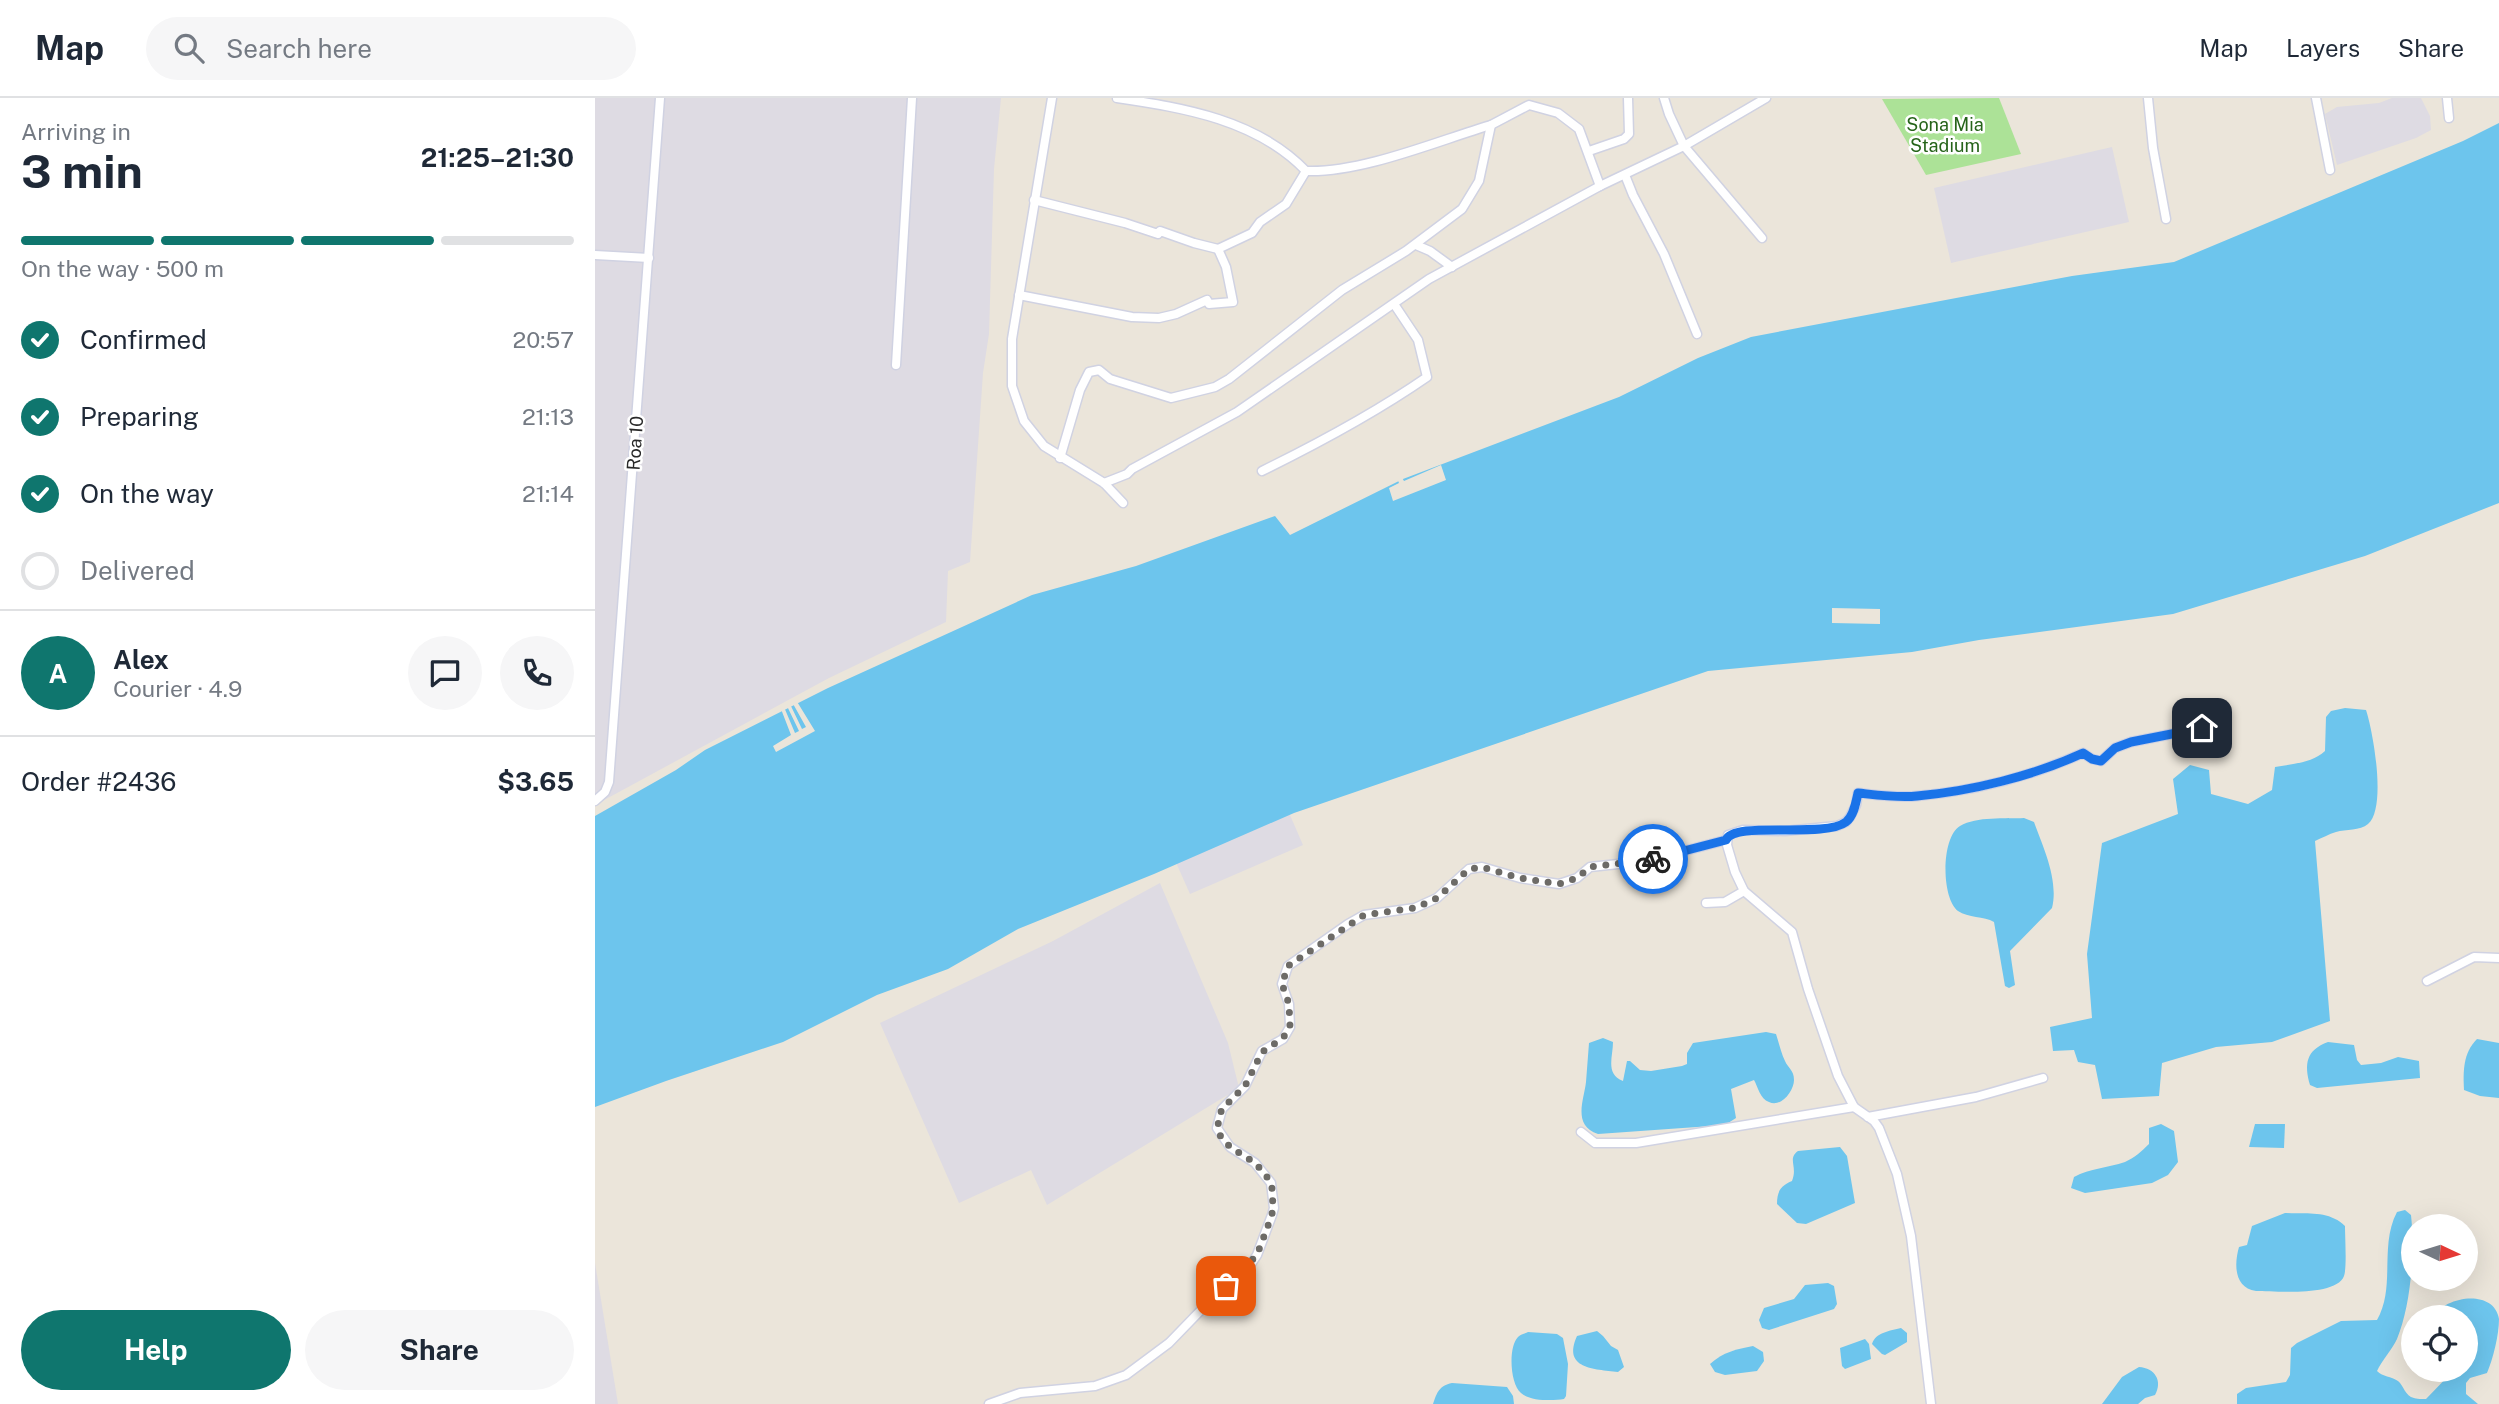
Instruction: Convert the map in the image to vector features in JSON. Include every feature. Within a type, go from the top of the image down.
[{"type":"street","name":"Roa 10","points":[[595,801],[608,788],[660,98]]},
{"type":"street","points":[[896,365],[912,98]]},
{"type":"street","points":[[1052,98],[1012,339],[1012,386],[1024,421],[1044,446],[1104,483],[1123,503]]},
{"type":"street","points":[[1117,98],[1210,115],[1255,134],[1289,153],[1306,171],[1328,172],[1445,141],[1491,125],[1530,101],[1559,113],[1579,129],[1600,186]]},
{"type":"street","points":[[1589,151],[1624,139],[1629,134],[1628,98]]},
{"type":"street","points":[[1664,98],[1684,146],[1762,238]]},
{"type":"street","points":[[1104,483],[1127,474],[1237,412],[1429,279],[1600,186],[1684,146],[1766,98]]},
{"type":"street","points":[[2148,98],[2153,148],[2166,219]]},
{"type":"street","points":[[2316,98],[2330,170]]},
{"type":"street","points":[[2447,98],[2449,118]]},
{"type":"street","points":[[1060,458],[1077,398],[1089,372],[1099,370],[1110,379],[1171,398],[1215,387],[1242,371],[1294,326],[1342,290],[1416,245],[1462,209],[1479,181],[1491,125]]},
{"type":"street","points":[[1034,200],[1158,234],[1160,231],[1217,249],[1252,233],[1260,222],[1286,204],[1306,171]]},
{"type":"street","points":[[1625,175],[1664,254],[1697,334]]},
{"type":"street","points":[[1416,245],[1430,251],[1452,267]]},
{"type":"street","points":[[1019,295],[1132,317],[1159,318],[1176,314],[1207,300],[1209,304],[1233,302],[1226,267],[1217,249]]},
{"type":"street","points":[[595,255],[649,258]]},
{"type":"street","points":[[1262,471],[1320,443],[1396,399],[1427,377],[1418,340],[1394,304]]},
{"type":"street","points":[[1931,1404],[1911,1236],[1897,1174],[1879,1128],[1868,1116],[1854,1107],[1828,1052],[1792,932],[1744,891],[1735,872],[1726,840],[1728,835],[1743,830],[1785,831],[1837,826],[1850,817],[1858,793],[1915,796],[1993,783],[2047,769],[2083,753],[2101,761],[2115,748],[2131,742],[2202,728]]},
{"type":"street","points":[[989,1404],[1020,1393],[1095,1386],[1126,1375],[1169,1343],[1257,1255],[1274,1208],[1271,1183],[1255,1163],[1230,1147],[1217,1128],[1222,1109],[1245,1086],[1262,1052],[1283,1038],[1290,1027],[1289,1004],[1282,984],[1288,966],[1364,915],[1415,908],[1437,898],[1469,869],[1482,867],[1520,878],[1559,884],[1577,878],[1590,867],[1646,861],[1726,840]]},
{"type":"street","points":[[1706,903],[1725,902],[1744,891]]},
{"type":"street","points":[[2427,981],[2474,957],[2499,958]]},
{"type":"street","points":[[1868,1116],[1976,1097],[2043,1078]]},
{"type":"street","points":[[1581,1132],[1595,1143],[1636,1143],[1854,1107]]},
{"type":"shaded area","points":[[595,98],[1001,98],[994,169],[989,334],[983,373],[970,562],[948,571],[946,622],[829,678],[595,805]]},
{"type":"shaded area","points":[[2392,98],[2421,98],[2430,116],[2431,130],[2416,138],[2337,165],[2325,114],[2337,107],[2379,103]]},
{"type":"shaded area","points":[[2112,147],[2129,222],[1951,263],[1934,188]]},
{"type":"shaded area","points":[[1283,799],[1303,845],[1190,894],[1170,849]]},
{"type":"shaded area","points":[[1160,883],[1228,1043],[1239,1088],[1047,1205],[1031,1170],[959,1203],[880,1023],[1053,941]]},
{"type":"shaded area","points":[[595,1263],[618,1404],[595,1404]]},
{"type":"green space","name":"Sona Mia Stadium","points":[[1999,98],[2021,154],[1926,175],[1882,99]]},
{"type":"water","points":[[2499,123],[2499,503],[2365,556],[2173,614],[1979,640],[1912,652],[1708,671],[1294,813],[1018,929],[948,969],[877,995],[783,1042],[595,1107],[595,816],[676,770],[705,750],[828,688],[1032,595],[1136,566],[1275,516],[1290,535],[1403,479],[1619,397],[1698,358],[1751,337],[2072,276],[2174,262],[2463,141]]},
{"type":"water","points":[[2345,708],[2366,710],[2375,751],[2378,786],[2374,815],[2368,824],[2357,829],[2333,833],[2315,841],[2330,1021],[2272,1042],[2216,1047],[2162,1063],[2159,1096],[2102,1099],[2095,1065],[2078,1062],[2074,1050],[2053,1051],[2050,1027],[2092,1018],[2087,954],[2102,843],[2178,814],[2173,779],[2190,765],[2209,770],[2211,794],[2248,804],[2272,790],[2275,767],[2308,761],[2325,751],[2326,717],[2331,711]]},
{"type":"water","points":[[2024,818],[2034,822],[2042,842],[2052,875],[2054,897],[2052,908],[2010,951],[2015,985],[2009,988],[2005,986],[1994,922],[1958,911],[1948,894],[1945,868],[1949,842],[1960,826],[1983,819]]},
{"type":"water","points":[[1766,1032],[1776,1034],[1794,1077],[1792,1089],[1782,1101],[1774,1103],[1766,1100],[1761,1096],[1754,1080],[1731,1089],[1736,1118],[1725,1125],[1598,1134],[1585,1125],[1582,1104],[1589,1043],[1603,1038],[1613,1042],[1612,1070],[1617,1078],[1623,1081],[1627,1061],[1640,1070],[1651,1071],[1682,1066],[1687,1064],[1687,1053],[1693,1043]]},
{"type":"water","points":[[2477,1039],[2499,1043],[2499,1098],[2480,1096],[2464,1090],[2466,1056]]},
{"type":"water","points":[[2328,1042],[2354,1045],[2357,1060],[2361,1065],[2381,1063],[2398,1057],[2419,1061],[2420,1078],[2317,1088],[2310,1085],[2307,1064],[2315,1049]]},
{"type":"water","points":[[2161,1124],[2174,1131],[2178,1162],[2168,1175],[2152,1183],[2085,1193],[2071,1188],[2074,1177],[2125,1162],[2135,1156],[2149,1144],[2149,1128]]},
{"type":"water","points":[[2255,1124],[2285,1124],[2284,1148],[2249,1147]]},
{"type":"water","points":[[1840,1147],[1847,1156],[1855,1203],[1806,1224],[1797,1223],[1777,1204],[1780,1190],[1792,1181],[1793,1157],[1798,1151]]},
{"type":"water","points":[[2405,1210],[2410,1214],[2401,1214],[2401,1292],[2409,1294],[2407,1305],[2401,1305],[2401,1328],[2397,1339],[2377,1371],[2398,1381],[2411,1397],[2416,1399],[2426,1399],[2442,1382],[2467,1382],[2466,1394],[2478,1404],[2237,1404],[2237,1394],[2246,1388],[2286,1382],[2290,1375],[2291,1348],[2297,1343],[2341,1321],[2377,1320],[2386,1294],[2389,1239],[2397,1212]]},
{"type":"water","points":[[2285,1213],[2325,1215],[2345,1226],[2345,1272],[2339,1283],[2318,1290],[2290,1292],[2256,1291],[2243,1285],[2236,1268],[2239,1247],[2247,1245],[2252,1226]]},
{"type":"water","points":[[1828,1283],[1834,1286],[1837,1304],[1834,1309],[1769,1330],[1762,1328],[1759,1320],[1764,1308],[1794,1299],[1805,1285]]},
{"type":"water","points":[[2479,1299],[2495,1309],[2499,1319],[2498,1332],[2487,1373],[2478,1376],[2478,1305],[2447,1305],[2457,1300]]},
{"type":"water","points":[[1901,1328],[1907,1333],[1907,1342],[1885,1355],[1872,1344],[1880,1334]]},
{"type":"water","points":[[1597,1331],[1618,1350],[1624,1367],[1618,1372],[1591,1368],[1577,1361],[1573,1347],[1577,1336]]},
{"type":"water","points":[[1528,1332],[1557,1334],[1563,1338],[1568,1364],[1564,1399],[1535,1399],[1525,1396],[1517,1388],[1513,1374],[1513,1349],[1518,1337]]},
{"type":"water","points":[[1865,1339],[1869,1344],[1871,1359],[1845,1369],[1842,1366],[1840,1348]]},
{"type":"water","points":[[1753,1346],[1763,1352],[1764,1361],[1757,1371],[1725,1375],[1715,1372],[1710,1364],[1725,1354]]},
{"type":"water","points":[[2139,1367],[2156,1376],[2158,1385],[2155,1395],[2138,1404],[2102,1404],[2122,1377]]},
{"type":"water","points":[[1452,1383],[1507,1387],[1513,1396],[1514,1404],[1433,1404],[1439,1390]]},
{"type":"pier","points":[[1441,465],[1446,480],[1393,501],[1389,488],[1399,483],[1397,478],[1401,476],[1404,481]]},
{"type":"pier","points":[[1832,608],[1880,609],[1880,624],[1832,623]]},
{"type":"pier","points":[[796,700],[815,731],[776,752],[773,746],[791,735],[781,709],[784,707],[795,733],[799,731],[787,706],[790,704],[802,729],[806,727],[792,702]]},
{"type":"way so far","points":[[1226,1286],[1251,1264],[1257,1255],[1274,1208],[1271,1183],[1255,1163],[1230,1147],[1219,1134],[1218,1120],[1222,1109],[1245,1086],[1262,1052],[1283,1038],[1290,1027],[1289,1004],[1282,984],[1288,966],[1364,915],[1415,908],[1437,898],[1469,869],[1489,868],[1520,878],[1559,884],[1569,882],[1597,865],[1653,859]]},
{"type":"route","points":[[1653,859],[1726,840],[1733,832],[1743,830],[1785,831],[1837,826],[1850,817],[1858,793],[1915,796],[2005,780],[2047,769],[2083,753],[2101,761],[2115,748],[2131,742],[2202,728]]}]
